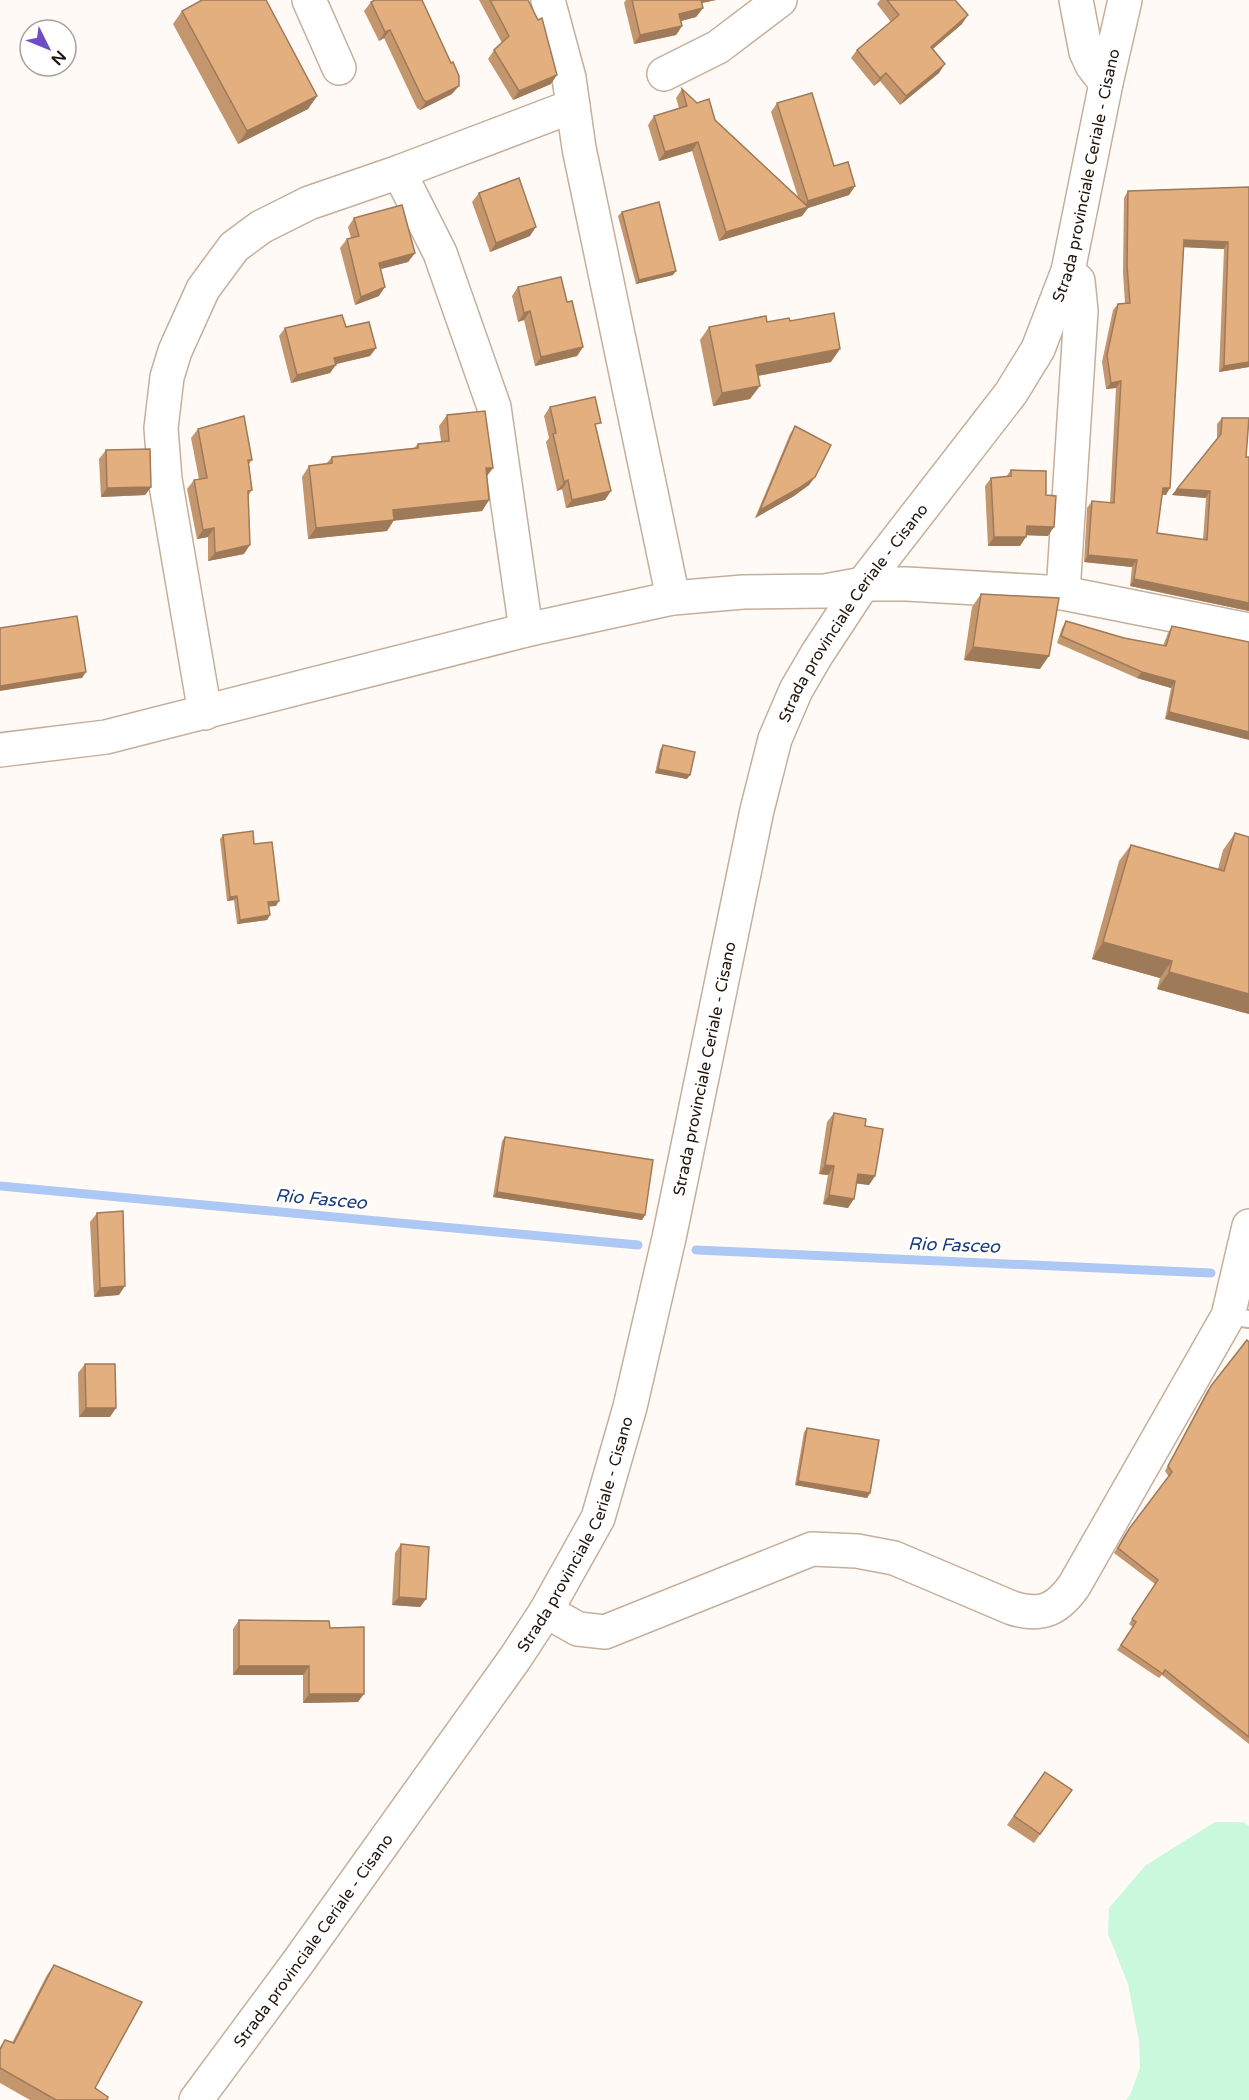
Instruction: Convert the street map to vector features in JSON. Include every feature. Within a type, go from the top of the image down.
[{"type":"street","points":[[309,0],[339,68]]},
{"type":"street","points":[[548,0],[569,78],[579,148],[673,598]]},
{"type":"street","points":[[664,74],[718,47],[780,0]]},
{"type":"street","points":[[1076,0],[1086,52],[1092,65],[1106,83]]},
{"type":"street","name":"Strada provinciale Ceriale - Cisano","points":[[196,2100],[296,1965],[516,1657],[546,1611],[598,1518],[630,1407],[669,1238],[757,810],[775,739],[796,690],[863,584],[1011,393],[1038,350],[1068,271],[1125,0]]},
{"type":"street","points":[[205,713],[165,479],[161,428],[167,377],[175,351],[203,289],[234,246],[261,227],[309,203],[399,172],[573,106]]},
{"type":"street","points":[[399,172],[440,253],[494,407],[526,630]]},
{"type":"street","points":[[1063,593],[1081,321],[1078,281],[1068,271]]},
{"type":"street","points":[[0,750],[106,737],[526,630],[673,598],[743,592],[825,591],[863,584],[907,584],[1063,593],[1249,630]]},
{"type":"street","points":[[546,1611],[578,1629],[604,1632],[812,1549],[857,1551],[894,1558],[1026,1612],[1040,1612],[1054,1607],[1066,1598],[1074,1586],[1238,1317],[1249,1226]]},
{"type":"green space","points":[[1215,1822],[1243,1822],[1249,1826],[1249,2100],[1126,2100],[1140,2068],[1139,2041],[1128,1984],[1108,1934],[1109,1908],[1146,1865]]},
{"type":"building","points":[[202,0],[266,0],[317,96],[247,131],[182,11]]},
{"type":"building","points":[[375,0],[422,0],[451,63],[453,62],[459,76],[459,86],[426,102],[423,99],[390,30],[385,32],[371,2]]},
{"type":"building","points":[[490,0],[528,0],[538,20],[542,18],[557,75],[519,91],[494,50],[509,36]]},
{"type":"building","points":[[632,0],[701,0],[703,8],[679,14],[682,26],[640,35]]},
{"type":"building","points":[[887,0],[955,0],[968,15],[931,47],[945,64],[906,96],[886,73],[880,78],[857,50],[899,15]]},
{"type":"building","points":[[682,89],[697,103],[709,99],[715,120],[808,207],[726,232],[698,142],[665,152],[654,116],[687,106]]},
{"type":"building","points":[[812,93],[834,166],[848,162],[855,186],[808,201],[777,103]]},
{"type":"building","points":[[519,178],[536,227],[496,243],[479,193]]},
{"type":"building","points":[[1249,187],[1249,362],[1224,366],[1228,242],[1184,240],[1170,488],[1163,488],[1157,533],[1207,540],[1210,491],[1177,489],[1221,434],[1222,418],[1249,418],[1246,457],[1249,457],[1249,603],[1134,579],[1137,560],[1088,555],[1092,501],[1114,503],[1121,381],[1111,383],[1107,355],[1118,304],[1130,303],[1127,266],[1128,191]]},
{"type":"building","points":[[659,202],[676,271],[639,280],[622,212]]},
{"type":"building","points":[[402,205],[415,253],[379,263],[385,287],[361,297],[347,239],[359,236],[354,218]]},
{"type":"building","points":[[561,277],[567,302],[572,301],[583,347],[541,357],[530,311],[524,313],[518,287]]},
{"type":"building","points":[[834,313],[840,349],[756,365],[760,386],[722,393],[709,327],[766,316],[767,322],[789,318],[790,321]]},
{"type":"building","points":[[342,315],[346,327],[369,322],[376,348],[334,358],[336,365],[297,375],[285,328]]},
{"type":"building","points":[[595,397],[601,423],[595,424],[611,491],[572,500],[568,480],[564,482],[553,434],[556,433],[550,407]]},
{"type":"building","points":[[485,411],[493,468],[486,468],[489,500],[393,510],[394,520],[316,528],[309,466],[332,463],[332,457],[418,448],[418,444],[449,441],[447,415]]},
{"type":"building","points":[[244,416],[252,460],[248,460],[252,490],[248,491],[250,545],[215,553],[214,528],[203,530],[194,480],[207,478],[198,429]]},
{"type":"building","points":[[795,426],[831,445],[815,477],[760,510]]},
{"type":"building","points":[[150,449],[151,487],[107,488],[106,450]]},
{"type":"building","points":[[1011,470],[1046,471],[1046,495],[1056,496],[1054,527],[1027,526],[1026,537],[994,537],[991,478],[1011,476]]},
{"type":"building","points":[[981,594],[1059,598],[1049,656],[973,647]]},
{"type":"building","points":[[77,616],[86,672],[0,686],[0,628]]},
{"type":"building","points":[[1066,621],[1124,638],[1166,646],[1172,626],[1249,642],[1249,732],[1169,712],[1175,681],[1142,672],[1061,636]]},
{"type":"building","points":[[663,745],[695,752],[690,775],[658,769]]},
{"type":"building","points":[[253,831],[254,844],[272,842],[279,901],[268,902],[270,915],[240,920],[237,896],[230,897],[223,835]]},
{"type":"building","points":[[1235,833],[1249,837],[1249,994],[1169,972],[1172,961],[1103,942],[1131,845],[1224,871]]},
{"type":"building","points":[[834,1113],[866,1119],[865,1126],[883,1129],[875,1176],[858,1174],[854,1199],[829,1195],[834,1166],[825,1165]]},
{"type":"building","points":[[505,1137],[653,1160],[645,1215],[497,1192]]},
{"type":"building","points":[[123,1211],[125,1286],[100,1288],[97,1213]]},
{"type":"building","points":[[1247,1340],[1249,1342],[1249,1737],[1165,1670],[1163,1674],[1121,1645],[1136,1622],[1132,1619],[1158,1580],[1118,1548],[1129,1529],[1172,1472],[1168,1466],[1211,1386]]},
{"type":"building","points":[[85,1364],[115,1364],[116,1408],[86,1408]]},
{"type":"building","points":[[807,1428],[879,1440],[870,1493],[798,1481]]},
{"type":"building","points":[[401,1544],[429,1547],[426,1599],[399,1597]]},
{"type":"building","points":[[239,1620],[329,1621],[330,1628],[364,1627],[364,1694],[309,1694],[309,1666],[239,1666]]},
{"type":"building","points":[[1045,1772],[1072,1790],[1040,1834],[1014,1816]]},
{"type":"building","points":[[54,1965],[142,2002],[95,2088],[108,2097],[107,2100],[56,2100],[0,2068],[0,2050],[5,2040],[14,2043]]},
{"type":"waterway","name":"Rio Fasceo","points":[[0,1186],[638,1245]]},
{"type":"waterway","name":"Rio Fasceo","points":[[696,1250],[1211,1273]]}]
